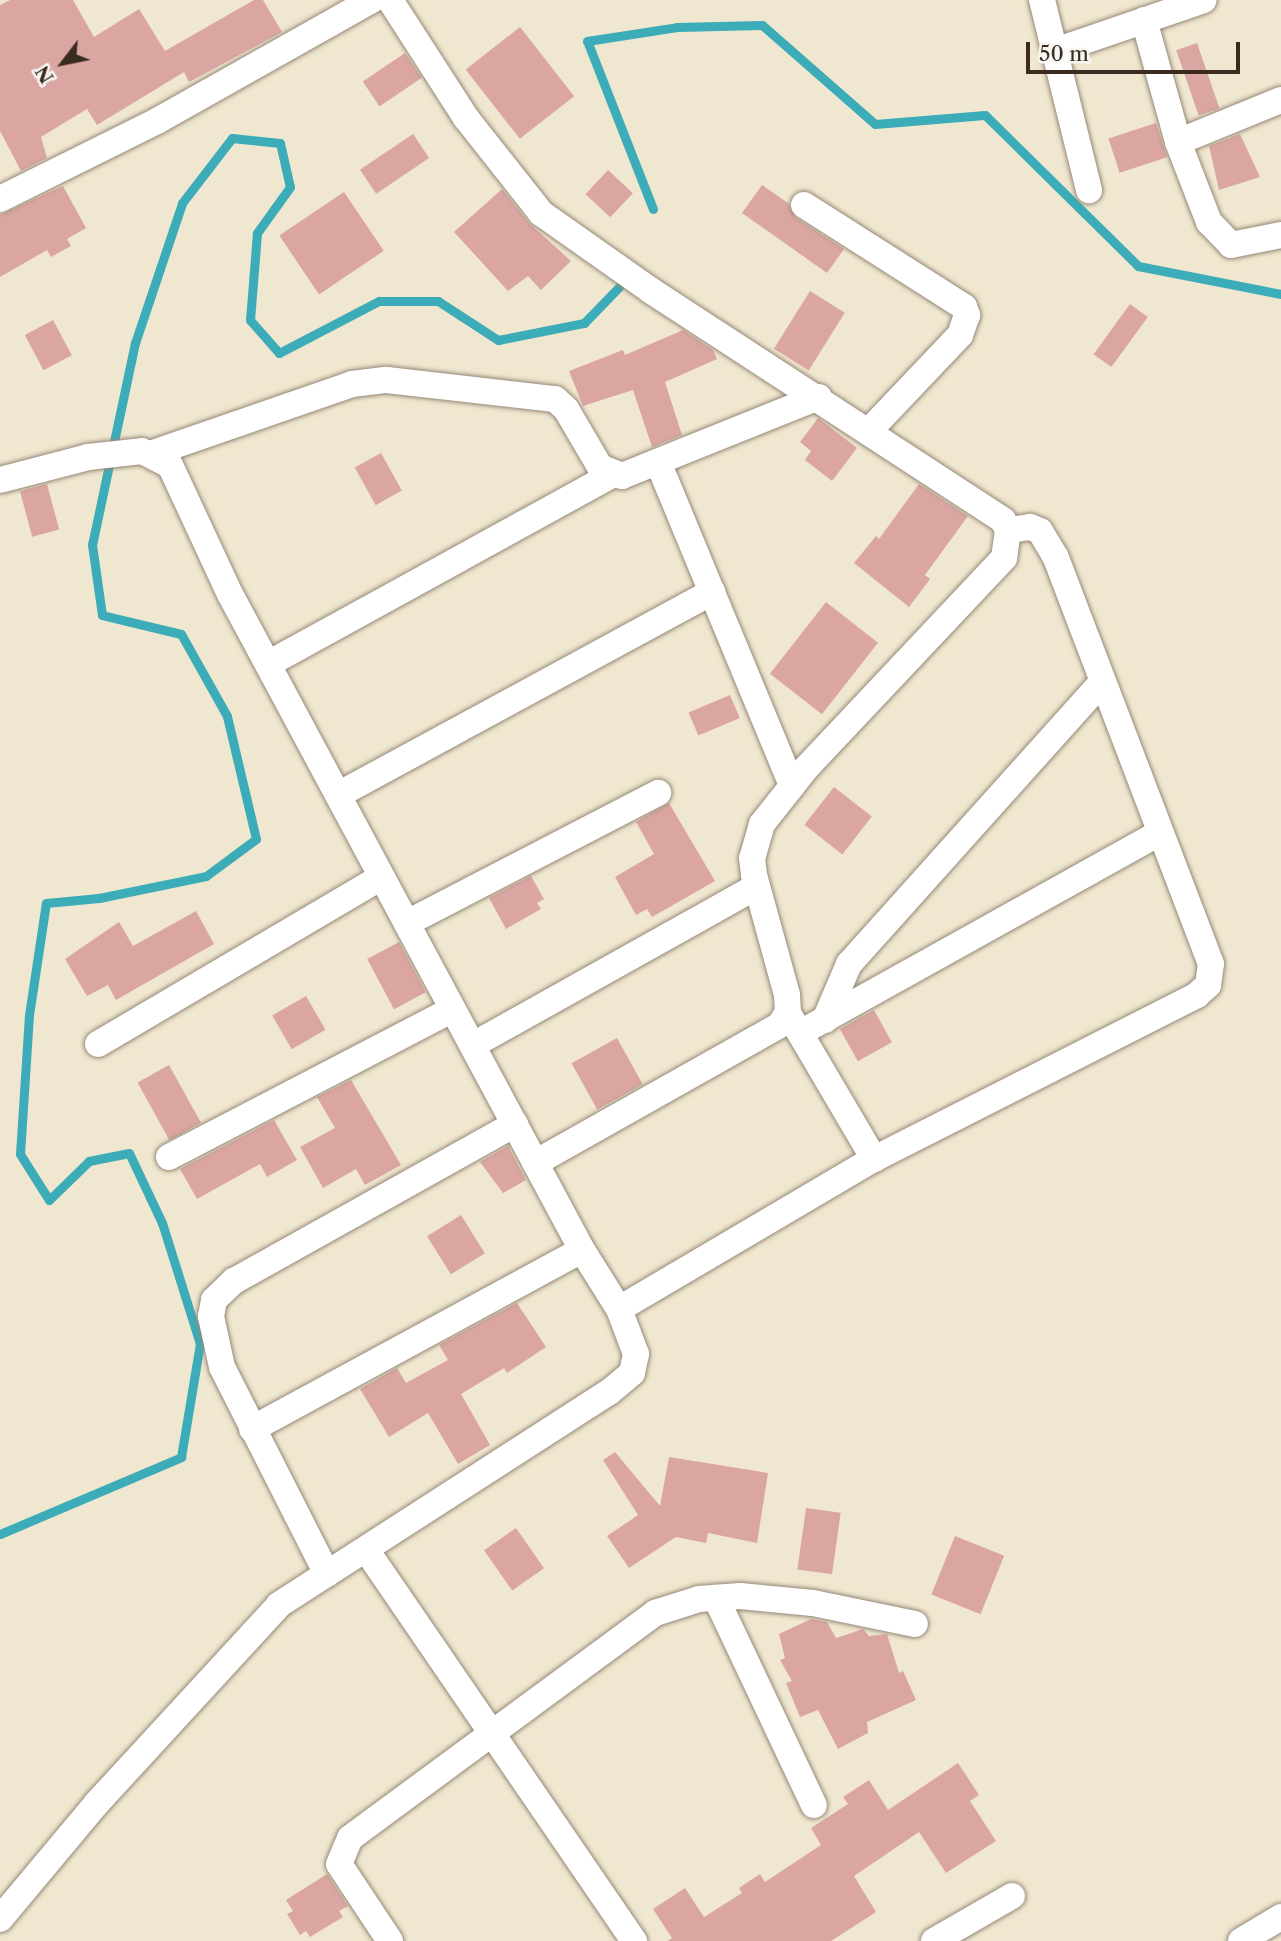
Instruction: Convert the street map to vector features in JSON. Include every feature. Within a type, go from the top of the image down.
[{"type":"street","points":[[0,200],[157,121],[372,0]]},
{"type":"street","points":[[390,0],[466,118],[541,213],[650,290],[820,397],[1003,520],[1008,530],[1004,558],[792,785],[758,832],[752,858],[794,1023],[874,1159]]},
{"type":"street","points":[[1042,0],[1089,190]]},
{"type":"street","points":[[1055,51],[1204,0]]},
{"type":"street","points":[[1144,20],[1178,142],[1219,236],[1231,245],[1247,245],[1281,235]]},
{"type":"street","points":[[1178,142],[1281,100]]},
{"type":"street","points":[[804,205],[964,307],[967,314],[960,335],[869,431]]},
{"type":"street","points":[[0,480],[88,457],[148,452],[352,384],[387,380],[555,399],[566,409],[600,467],[612,475]]},
{"type":"street","points":[[268,664],[612,475],[631,475],[820,397]]},
{"type":"street","points":[[0,1919],[245,1639],[279,1605],[367,1551],[626,1380],[636,1354],[619,1309],[582,1250],[268,664],[175,473],[148,452]]},
{"type":"street","points":[[658,463],[792,785]]},
{"type":"street","points":[[619,1309],[874,1159],[1196,995],[1208,985],[1211,964],[1100,684],[1050,546],[1030,527],[1008,530]]},
{"type":"street","points":[[338,795],[712,592]]},
{"type":"street","points":[[825,1020],[849,964],[1100,684]]},
{"type":"street","points":[[407,923],[658,793]]},
{"type":"street","points":[[535,1163],[769,1035],[794,1023],[825,1020],[1160,833]]},
{"type":"street","points":[[98,1044],[382,877]]},
{"type":"street","points":[[473,1045],[757,886]]},
{"type":"street","points":[[169,1157],[453,1009]]},
{"type":"street","points":[[327,1574],[252,1429],[216,1345],[211,1316],[221,1291],[514,1124]]},
{"type":"street","points":[[252,1429],[582,1250]]},
{"type":"street","points":[[367,1551],[492,1729],[634,1941]]},
{"type":"street","points":[[716,1598],[814,1805]]},
{"type":"street","points":[[390,1941],[339,1864],[341,1850],[350,1838],[492,1729],[655,1613],[716,1598],[813,1603],[915,1623]]},
{"type":"street","points":[[934,1941],[1012,1896]]},
{"type":"street","points":[[1241,1941],[1281,1917]]},
{"type":"building","points":[[10,0],[73,0],[94,37],[139,9],[165,51],[254,0],[263,0],[282,32],[189,82],[184,72],[97,125],[87,109],[41,137],[47,158],[21,171],[0,131],[0,5]]},
{"type":"building","points":[[520,27],[574,96],[520,139],[466,69]]},
{"type":"building","points":[[1197,43],[1219,108],[1199,115],[1176,50]]},
{"type":"building","points":[[405,53],[422,78],[379,106],[363,82]]},
{"type":"building","points":[[1156,123],[1167,157],[1120,173],[1108,138]]},
{"type":"building","points":[[413,134],[429,158],[376,194],[360,170]]},
{"type":"building","points":[[1240,134],[1260,177],[1219,190],[1209,146]]},
{"type":"building","points":[[608,170],[633,193],[610,217],[585,194]]},
{"type":"building","points":[[762,185],[788,203],[796,218],[844,249],[827,273],[742,213]]},
{"type":"building","points":[[63,186],[86,228],[67,239],[71,246],[51,257],[47,250],[0,277],[0,215]]},
{"type":"building","points":[[502,189],[529,223],[571,261],[541,290],[528,276],[508,291],[454,232]]},
{"type":"building","points":[[344,192],[384,251],[319,294],[279,236]]},
{"type":"building","points":[[810,291],[845,313],[809,370],[774,349]]},
{"type":"building","points":[[1130,304],[1148,317],[1111,367],[1094,354]]},
{"type":"building","points":[[53,320],[72,355],[44,370],[25,335]]},
{"type":"building","points":[[683,330],[713,350],[717,359],[665,382],[682,435],[652,447],[633,390],[583,406],[569,371],[623,350],[625,355]]},
{"type":"building","points":[[818,418],[857,448],[832,481],[805,460],[811,451],[800,442]]},
{"type":"building","points":[[381,453],[402,491],[376,505],[355,468]]},
{"type":"building","points":[[47,484],[59,529],[32,537],[20,491]]},
{"type":"building","points":[[919,484],[968,516],[925,575],[930,579],[909,607],[854,563],[876,536],[879,539]]},
{"type":"building","points":[[826,602],[878,643],[822,714],[770,674]]},
{"type":"building","points":[[730,695],[740,718],[698,736],[689,713]]},
{"type":"building","points":[[834,787],[872,817],[842,854],[804,825]]},
{"type":"building","points":[[669,803],[715,881],[652,917],[647,909],[636,915],[615,877],[654,854],[636,822]]},
{"type":"building","points":[[531,876],[544,899],[537,903],[541,909],[506,929],[489,898]]},
{"type":"building","points":[[196,911],[214,944],[116,1000],[108,985],[87,996],[65,959],[119,922],[133,946]]},
{"type":"building","points":[[399,942],[426,992],[394,1009],[367,959]]},
{"type":"building","points":[[306,996],[326,1030],[292,1049],[272,1016]]},
{"type":"building","points":[[874,1010],[892,1042],[858,1061],[840,1029]]},
{"type":"building","points":[[617,1038],[643,1084],[597,1110],[572,1063]]},
{"type":"building","points":[[169,1065],[201,1123],[170,1140],[138,1082]]},
{"type":"building","points":[[351,1080],[401,1165],[365,1185],[356,1169],[323,1188],[300,1147],[335,1128],[317,1097]]},
{"type":"building","points":[[274,1120],[297,1160],[267,1177],[260,1164],[197,1199],[180,1169]]},
{"type":"building","points":[[508,1146],[526,1180],[503,1193],[480,1162]]},
{"type":"building","points":[[461,1215],[485,1253],[451,1274],[427,1236]]},
{"type":"building","points":[[517,1303],[546,1347],[507,1373],[504,1368],[461,1394],[490,1445],[458,1464],[428,1413],[389,1437],[360,1389],[397,1368],[406,1383],[448,1360],[439,1345]]},
{"type":"building","points":[[615,1452],[660,1506],[669,1457],[768,1473],[757,1543],[708,1533],[706,1543],[676,1537],[629,1568],[607,1536],[638,1515],[603,1460]]},
{"type":"building","points":[[806,1508],[841,1513],[832,1574],[797,1569]]},
{"type":"building","points":[[516,1528],[544,1568],[512,1591],[484,1550]]},
{"type":"building","points":[[955,1536],[1004,1556],[981,1614],[931,1594]]},
{"type":"building","points":[[811,1619],[827,1622],[836,1638],[863,1629],[869,1636],[887,1634],[899,1673],[903,1671],[916,1700],[867,1722],[868,1733],[838,1749],[818,1710],[800,1717],[786,1683],[792,1681],[780,1660],[785,1658],[779,1634]]},
{"type":"building","points":[[958,1763],[979,1795],[970,1801],[996,1841],[946,1873],[919,1832],[854,1876],[876,1912],[831,1941],[668,1941],[672,1938],[653,1909],[685,1888],[704,1917],[742,1893],[739,1888],[760,1874],[765,1882],[821,1845],[811,1828],[848,1804],[843,1797],[869,1780],[888,1810]]},
{"type":"building","points":[[327,1874],[348,1906],[339,1911],[343,1917],[310,1937],[306,1931],[300,1935],[287,1914],[293,1911],[286,1900]]},
{"type":"waterway","points":[[653,209],[587,41],[677,27],[762,25],[875,124],[985,115],[1138,266],[1281,294]]},
{"type":"waterway","points":[[0,1534],[181,1457],[200,1344],[162,1223],[129,1153],[89,1161],[49,1200],[20,1154],[29,1015],[46,903],[99,898],[206,876],[256,839],[227,716],[181,634],[102,615],[92,545],[135,343],[182,203],[232,138],[280,143],[290,187],[257,233],[250,320],[279,353],[379,301],[438,301],[498,340],[584,323],[619,287]]}]
